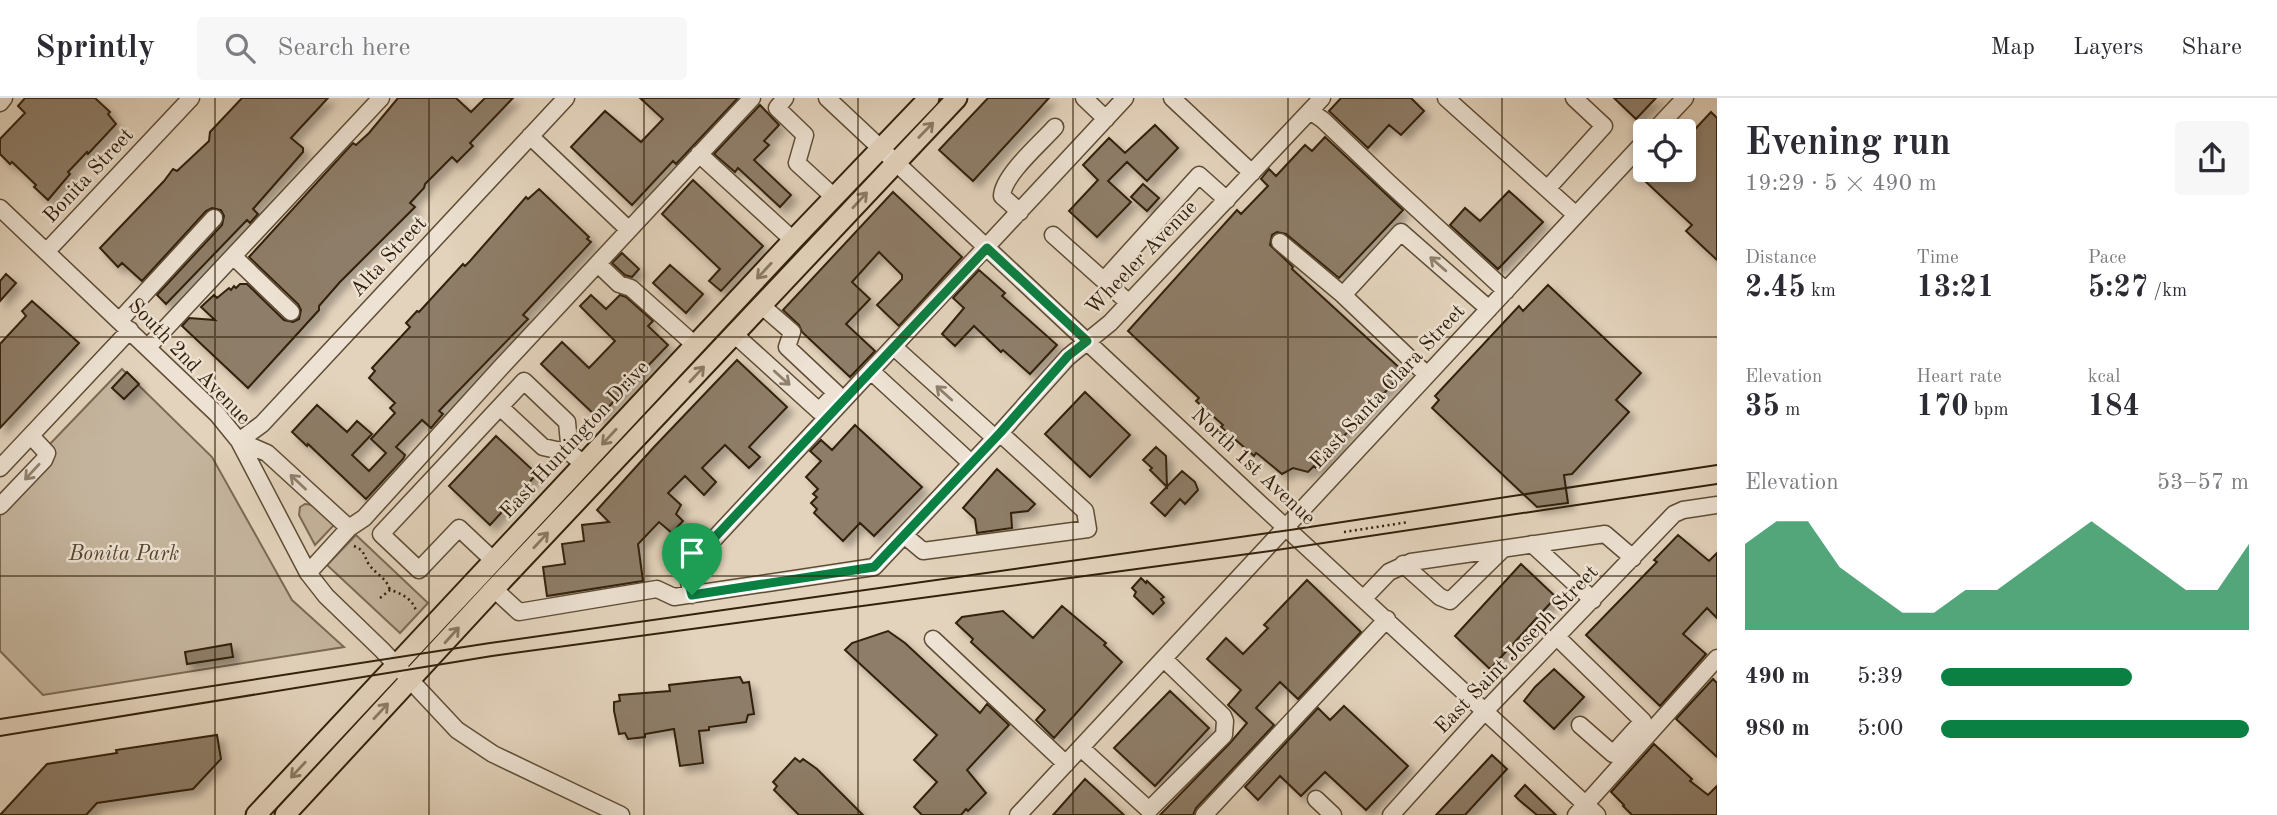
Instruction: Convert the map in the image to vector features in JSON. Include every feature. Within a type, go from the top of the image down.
[{"type":"main road","name":"East Huntington Drive","points":[[256,815],[493,560],[577,458],[695,345],[929,98]]},
{"type":"main road","name":"East Huntington Drive","points":[[285,815],[494,589],[740,340],[895,163],[957,98]]},
{"type":"street","points":[[0,103],[4,98]]},
{"type":"street","name":"Bonita Street","points":[[47,251],[191,98]]},
{"type":"street","points":[[148,347],[381,98]]},
{"type":"street","name":"Alta Street","points":[[239,441],[262,424],[566,98]]},
{"type":"street","points":[[308,573],[349,528],[364,518],[752,98]]},
{"type":"street","points":[[785,98],[777,108],[805,135],[797,163],[834,197]]},
{"type":"street","name":"North 1st Avenue","points":[[827,98],[1485,711],[1587,812]]},
{"type":"street","points":[[1084,98],[1106,119]]},
{"type":"street","points":[[494,589],[519,612],[657,589],[674,597],[692,595],[685,569],[1125,98]]},
{"type":"street","points":[[1172,98],[1252,173]]},
{"type":"street","name":"Wheeler Avenue","points":[[692,595],[874,567],[1068,356],[1110,323],[1322,98]]},
{"type":"street","points":[[1446,98],[1576,215]]},
{"type":"street","points":[[1547,189],[1604,126],[1574,98]]},
{"type":"street","points":[[1665,119],[1685,98]]},
{"type":"street","points":[[1310,111],[1323,120],[1506,291]]},
{"type":"street","points":[[1020,212],[1002,196],[1003,189],[1009,177],[1055,127]]},
{"type":"street","points":[[530,136],[629,230]]},
{"type":"street","points":[[699,154],[793,240]]},
{"type":"street","name":"East Santa Clara Street","points":[[1018,815],[1633,154]]},
{"type":"street","points":[[1104,280],[1199,175],[1227,200]]},
{"type":"street","name":"South 2nd Avenue","points":[[1,210],[217,414],[239,441],[308,573],[326,596],[397,665],[457,730],[493,754],[621,815]]},
{"type":"street","points":[[0,468],[31,436],[214,218]]},
{"type":"street","points":[[1343,295],[1401,232],[1489,309]]},
{"type":"street","points":[[1053,235],[1129,303]]},
{"type":"street","points":[[1280,242],[1343,295],[1427,375]]},
{"type":"street","points":[[233,256],[291,312]]},
{"type":"street","points":[[597,264],[619,284],[632,288],[695,345]]},
{"type":"street","points":[[740,340],[819,411],[836,393],[767,311]]},
{"type":"street","points":[[894,347],[1085,511],[1088,529],[923,551],[904,535]]},
{"type":"street","points":[[504,364],[567,422],[577,458]]},
{"type":"street","points":[[871,371],[971,463]]},
{"type":"street","points":[[381,534],[524,382]]},
{"type":"street","points":[[500,407],[544,447],[577,458]]},
{"type":"street","points":[[0,506],[44,460],[47,453],[31,436]]},
{"type":"street","points":[[239,441],[267,453],[349,528]]},
{"type":"street","name":"East Saint Joseph Street","points":[[1391,815],[1485,711],[1558,638],[1674,514],[1717,505]]},
{"type":"street","points":[[364,518],[419,570],[459,528],[493,560]]},
{"type":"street","points":[[1364,598],[1389,572],[1403,564],[1532,544],[1605,534],[1633,558]]},
{"type":"street","points":[[1532,544],[1593,600]]},
{"type":"street","points":[[1403,564],[1440,597],[1450,601],[1503,549]]},
{"type":"street","points":[[1204,815],[1387,619]]},
{"type":"street","points":[[1558,638],[1643,721],[1644,729],[1587,812]]},
{"type":"street","points":[[933,639],[1066,764]]},
{"type":"street","points":[[1580,725],[1612,754],[1644,729],[1717,658]]},
{"type":"street","points":[[1081,748],[1149,810],[1224,735],[1226,722],[1223,716],[1164,659]]},
{"type":"street","points":[[1316,799],[1333,815]]},
{"type":"path","points":[[1343,532],[1409,522]]},
{"type":"path","points":[[352,545],[363,551],[369,565],[387,581],[390,590]]},
{"type":"path","points":[[380,598],[390,590]]},
{"type":"path","points":[[390,590],[401,593],[414,604],[416,611]]},
{"type":"green space","name":"Bonita Park","points":[[122,369],[212,457],[292,600],[344,647],[43,695],[0,651],[0,496]]},
{"type":"green space","points":[[305,504],[313,505],[334,525],[315,545],[299,515],[300,507]]},
{"type":"green space","points":[[356,535],[428,603],[400,633],[327,565]]},
{"type":"building","points":[[25,98],[95,98],[110,112],[108,114],[116,124],[68,172],[70,174],[48,200],[12,162],[10,164],[0,154],[0,139],[25,113],[18,106]]},
{"type":"building","points":[[242,98],[328,98],[291,138],[303,148],[303,152],[253,209],[258,214],[250,223],[247,220],[166,304],[157,295],[222,225],[224,216],[221,210],[212,208],[206,211],[142,281],[122,263],[118,267],[100,248],[173,169],[177,171],[209,141],[210,132]]},
{"type":"building","points":[[398,98],[456,98],[471,112],[485,98],[513,98],[470,143],[473,146],[457,162],[452,157],[425,184],[410,203],[415,207],[340,282],[319,306],[319,310],[248,388],[182,326],[189,318],[215,320],[201,307],[214,295],[217,298],[229,288],[231,290],[240,284],[247,284],[284,320],[293,322],[299,319],[301,310],[298,304],[249,257],[353,143],[356,145],[369,133]]},
{"type":"building","points":[[640,98],[738,98],[676,164],[673,161],[632,205],[571,147],[605,111],[641,142],[663,119]]},
{"type":"building","points":[[988,98],[1049,98],[973,181],[939,150]]},
{"type":"building","points":[[1341,98],[1411,98],[1424,111],[1401,135],[1389,125],[1368,148],[1329,111]]},
{"type":"building","points":[[1614,98],[1656,98],[1636,119]]},
{"type":"building","points":[[760,105],[779,125],[764,141],[769,145],[754,160],[791,195],[780,207],[738,168],[735,172],[714,154]]},
{"type":"building","points":[[1711,112],[1717,118],[1717,260],[1686,231],[1692,225],[1646,182],[1696,182],[1696,128]]},
{"type":"building","points":[[1155,125],[1178,148],[1147,181],[1127,162],[1108,181],[1131,202],[1097,237],[1069,211],[1098,180],[1083,165],[1109,138],[1125,153]]},
{"type":"building","points":[[1325,137],[1403,210],[1339,278],[1286,234],[1277,232],[1272,235],[1270,245],[1292,269],[1404,372],[1340,440],[1343,442],[1318,470],[1314,466],[1308,472],[1293,468],[1282,474],[1256,453],[1254,456],[1221,427],[1223,425],[1196,401],[1199,398],[1128,331],[1237,210],[1241,214],[1268,186],[1261,179],[1269,169],[1276,176],[1305,145],[1312,151]]},
{"type":"building","points":[[693,180],[763,246],[721,291],[709,281],[720,269],[662,214]]},
{"type":"building","points":[[1143,184],[1159,198],[1147,211],[1131,197]]},
{"type":"building","points":[[539,189],[591,242],[523,315],[528,319],[439,411],[443,414],[431,428],[422,420],[396,447],[405,455],[403,459],[366,499],[292,432],[317,405],[347,432],[357,421],[372,434],[352,455],[369,471],[386,453],[371,439],[395,413],[390,408],[395,403],[369,378],[375,371],[372,368],[410,327],[406,323],[417,311],[419,312],[463,264],[465,266],[470,261],[526,197],[528,199]]},
{"type":"building","points":[[1509,191],[1543,222],[1498,269],[1450,225],[1465,208],[1480,221]]},
{"type":"building","points":[[893,192],[962,257],[899,326],[877,305],[902,279],[902,275],[879,252],[852,282],[870,299],[846,324],[875,351],[850,377],[802,332],[799,325],[783,310]]},
{"type":"building","points":[[622,253],[639,269],[632,277],[625,275],[612,263]]},
{"type":"building","points":[[670,265],[703,294],[686,313],[653,283]]},
{"type":"building","points":[[979,270],[1005,293],[1002,296],[1057,345],[1030,374],[1003,350],[1001,352],[974,326],[955,346],[942,334],[964,308],[953,298]]},
{"type":"building","points":[[6,274],[16,283],[0,301],[0,281]]},
{"type":"building","points":[[1548,285],[1641,373],[1616,400],[1629,412],[1572,474],[1564,475],[1568,503],[1537,507],[1432,408],[1439,400],[1435,396],[1519,306],[1523,311]]},
{"type":"building","points":[[591,295],[606,309],[620,295],[626,297],[653,321],[648,326],[668,345],[598,418],[541,364],[562,342],[589,368],[615,341],[580,306]]},
{"type":"building","points":[[32,301],[79,343],[0,428],[0,344],[26,316],[22,311]]},
{"type":"building","points":[[737,360],[787,407],[749,447],[760,457],[749,468],[725,445],[702,468],[716,482],[704,495],[685,476],[668,493],[681,505],[676,514],[683,521],[672,533],[659,522],[638,544],[643,581],[547,596],[543,567],[565,564],[562,544],[584,541],[582,525],[609,522],[597,510]]},
{"type":"building","points":[[127,372],[139,384],[124,399],[112,388]]},
{"type":"building","points":[[1085,392],[1130,435],[1090,477],[1045,434]]},
{"type":"building","points":[[855,425],[922,487],[874,536],[860,523],[843,541],[814,513],[817,509],[811,503],[817,497],[813,494],[818,489],[806,477],[821,461],[810,451],[821,440],[832,450]]},
{"type":"building","points":[[496,436],[537,474],[490,525],[449,486]]},
{"type":"building","points":[[1156,447],[1166,456],[1167,487],[1143,460]]},
{"type":"building","points":[[997,469],[1035,504],[1028,511],[1011,513],[1012,528],[977,533],[975,519],[963,508]]},
{"type":"building","points":[[1182,471],[1195,482],[1198,490],[1185,504],[1180,499],[1165,516],[1151,503]]},
{"type":"building","points":[[1678,535],[1709,561],[1717,553],[1717,618],[1707,608],[1683,634],[1706,654],[1660,706],[1586,635],[1657,562],[1654,560]]},
{"type":"building","points":[[1521,564],[1556,597],[1490,669],[1455,636]]},
{"type":"building","points":[[1141,578],[1164,597],[1161,599],[1164,603],[1153,614],[1134,596],[1136,592],[1132,588]]},
{"type":"building","points":[[1307,580],[1361,632],[1298,699],[1280,682],[1256,708],[1274,725],[1196,808],[1193,815],[1160,815],[1247,723],[1228,705],[1241,690],[1207,659],[1226,638],[1243,654],[1268,628],[1264,625]]},
{"type":"building","points":[[1062,606],[1106,643],[1104,645],[1122,662],[1054,738],[1036,720],[1045,710],[971,642],[973,639],[956,623],[962,617],[1003,611],[1033,638]]},
{"type":"building","points":[[888,631],[905,643],[980,713],[987,704],[1009,725],[967,770],[986,793],[961,815],[922,815],[914,807],[937,782],[914,760],[937,735],[845,650],[852,643]]},
{"type":"building","points":[[231,644],[233,657],[187,664],[185,652]]},
{"type":"building","points":[[1554,669],[1584,697],[1554,729],[1524,701]]},
{"type":"building","points":[[740,677],[743,683],[749,682],[754,714],[748,715],[746,722],[699,731],[703,763],[680,766],[674,729],[628,739],[625,733],[619,734],[614,702],[620,701],[619,695],[670,691],[669,685]]},
{"type":"building","points":[[1713,679],[1717,683],[1717,757],[1676,719]]},
{"type":"building","points":[[1170,691],[1209,728],[1155,786],[1114,748]]},
{"type":"building","points":[[1344,706],[1408,766],[1366,810],[1325,772],[1301,796],[1280,776],[1258,800],[1245,787],[1318,708],[1330,720]]},
{"type":"building","points":[[217,735],[221,759],[193,789],[97,803],[86,815],[0,815],[47,764],[117,753],[116,750]]},
{"type":"building","points":[[1654,744],[1692,779],[1690,781],[1708,795],[1717,786],[1717,815],[1632,815],[1623,806],[1611,792]]},
{"type":"building","points":[[1492,755],[1507,769],[1465,815],[1436,815]]},
{"type":"building","points":[[795,758],[800,762],[803,759],[817,769],[863,815],[799,815],[774,790],[777,786],[773,782]]},
{"type":"building","points":[[1085,779],[1124,815],[1053,815]]},
{"type":"building","points":[[1525,785],[1556,815],[1537,815],[1519,800],[1515,796]]},
{"type":"tram line","points":[[0,719],[490,643],[1290,530],[1717,465]]},
{"type":"tram line","points":[[0,736],[492,656],[1263,552],[1717,484]]},
{"type":"route","points":[[987,248],[1087,341],[1068,356],[874,567],[692,595],[685,569],[987,248]]}]
